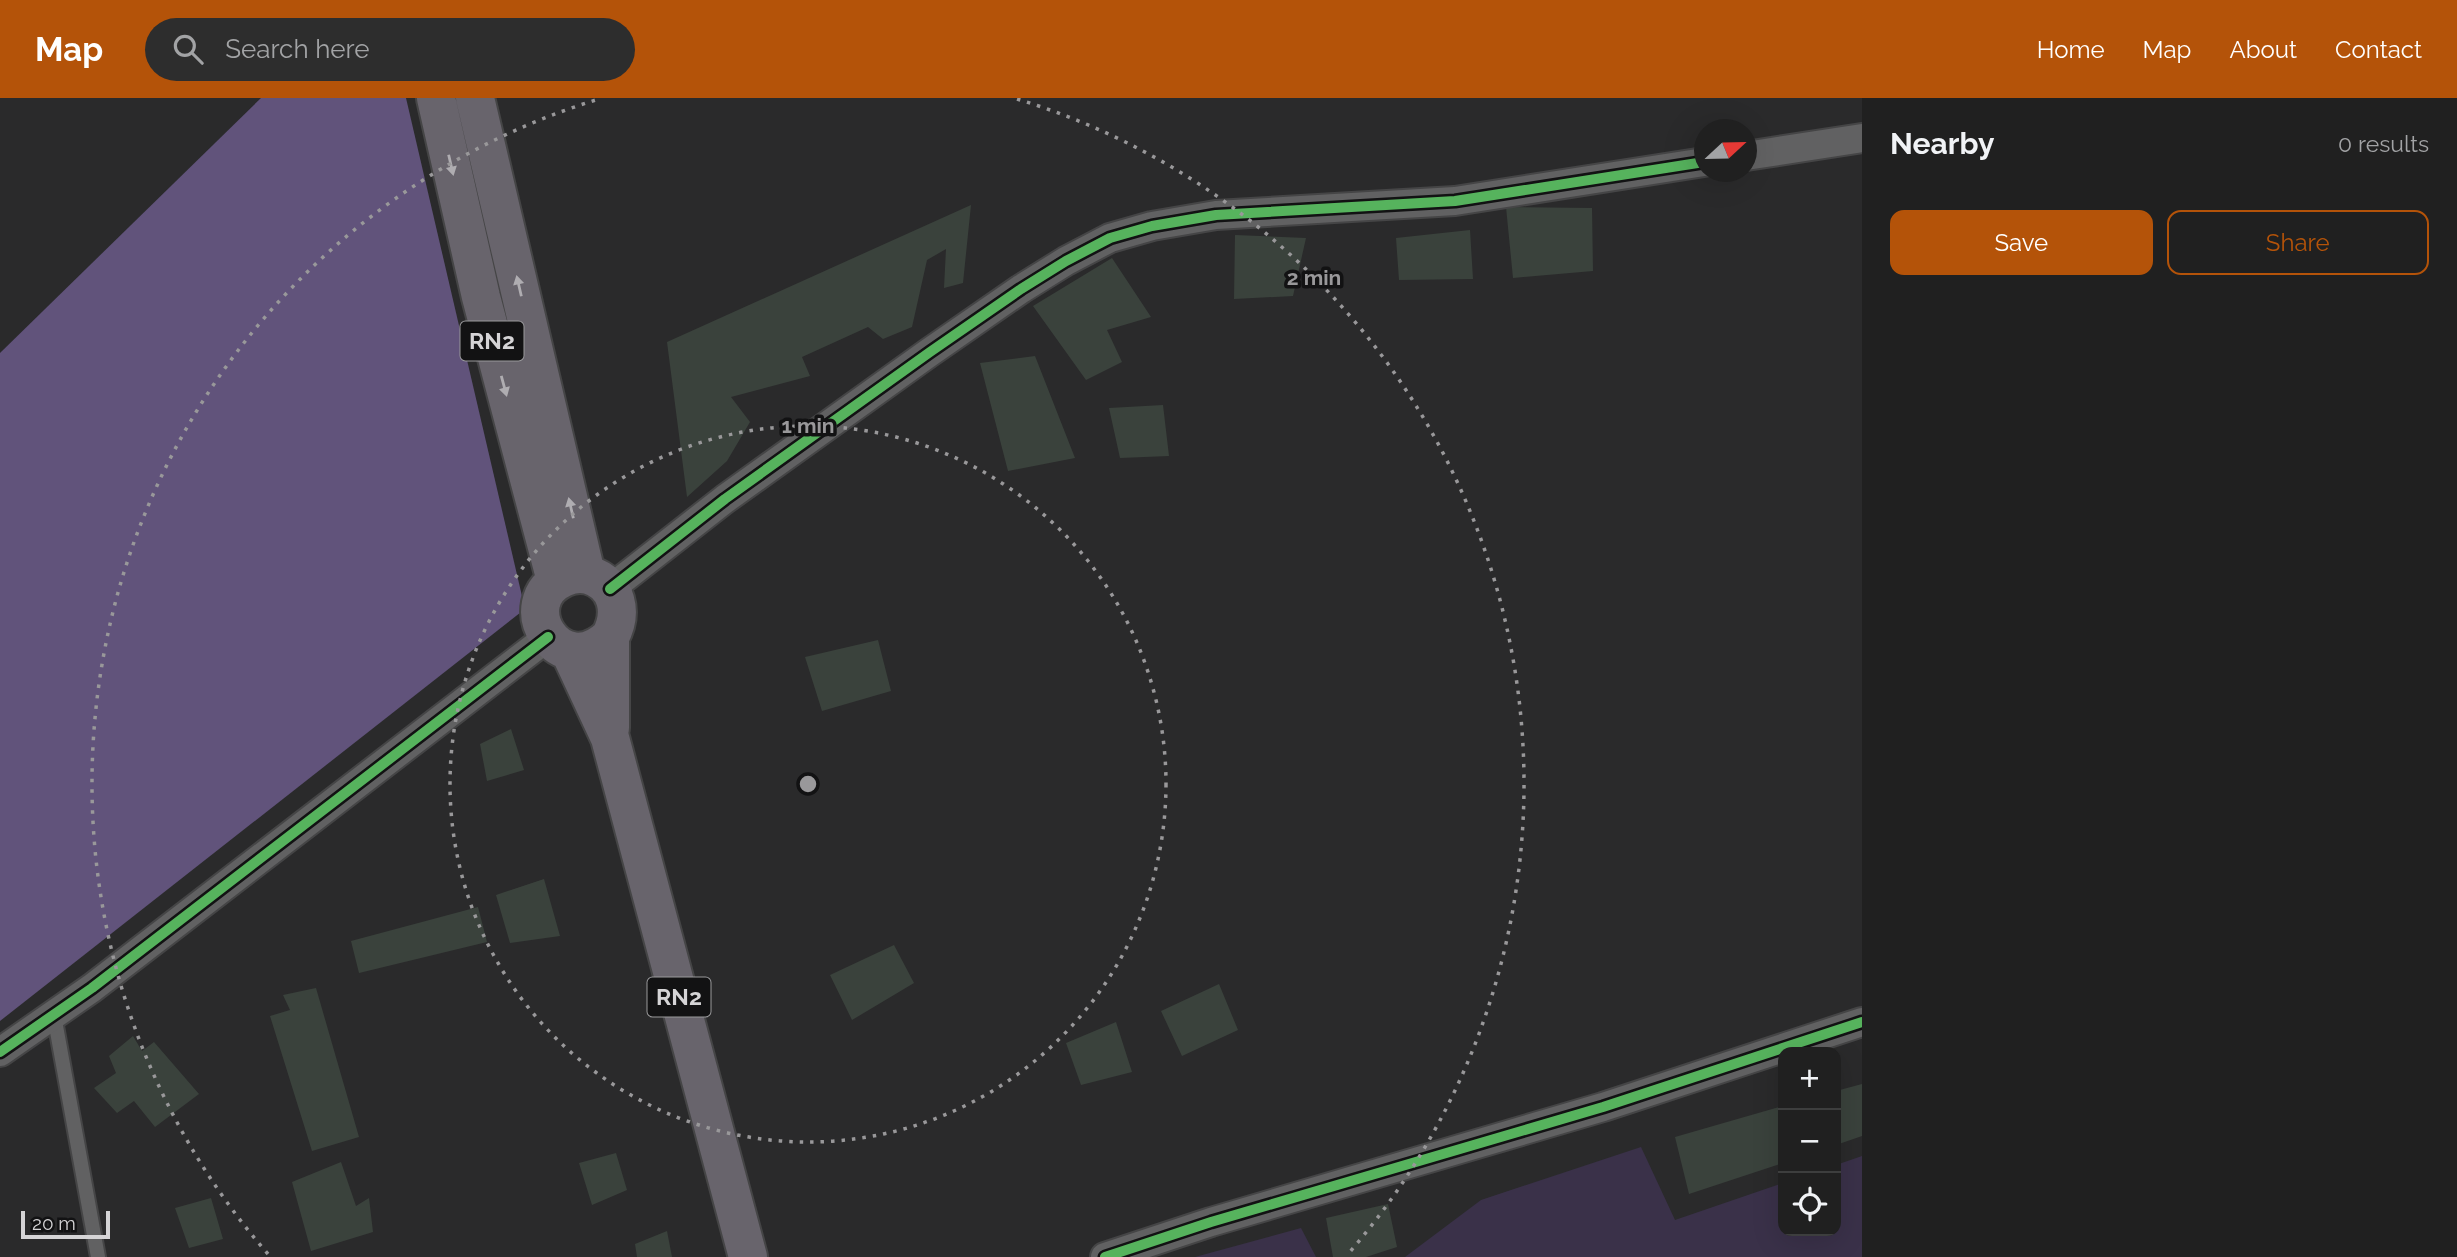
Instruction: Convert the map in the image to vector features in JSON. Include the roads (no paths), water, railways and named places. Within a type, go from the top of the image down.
[{"type":"highway","name":"RN2","points":[[436,98],[481,297],[584,581],[618,613],[616,626],[610,637],[610,738]]},
{"type":"highway","name":"RN2","points":[[475,98],[584,581]]},
{"type":"highway","name":"RN2","points":[[584,581],[545,592],[540,607],[541,623],[559,644],[610,738],[748,1257]]},
{"type":"highway","points":[[559,644],[585,652],[595,649],[610,637]]},
{"type":"street","points":[[1757,154],[1862,138]]},
{"type":"street","points":[[584,581],[725,499],[1021,289],[1110,238],[1152,226],[1216,215],[1455,201],[1694,164]]},
{"type":"street","points":[[0,1052],[92,988],[559,644]]},
{"type":"street","points":[[1105,1257],[1211,1222],[1603,1107],[1862,1021]]},
{"type":"lane","points":[[54,1014],[99,1257]]}]
